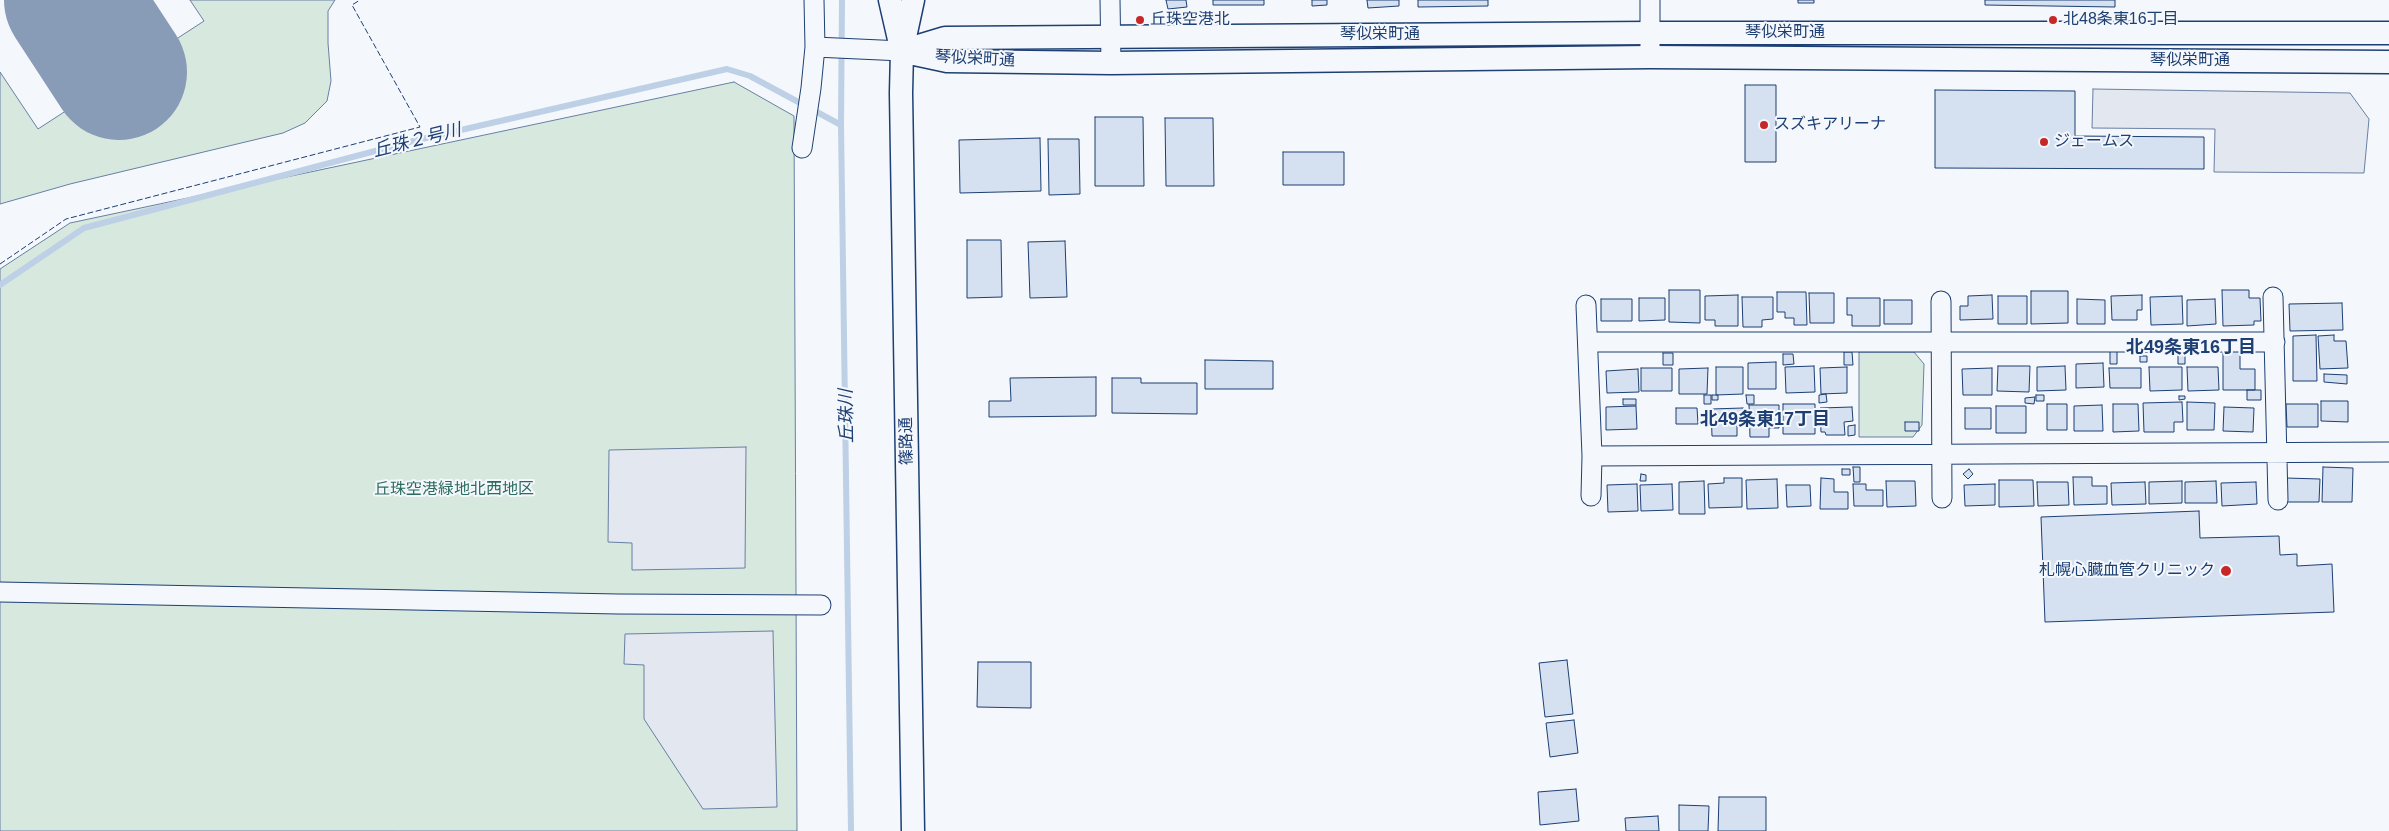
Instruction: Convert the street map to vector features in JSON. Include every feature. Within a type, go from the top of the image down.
[{"type":"street","points":[[802,148],[811,88],[820,48],[814,0]]},
{"type":"street","name":"篠路通","points":[[890,0],[902,51],[913,831]]},
{"type":"street","name":"篠路通","points":[[902,51],[914,0]]},
{"type":"street","points":[[1110,0],[1111,64]]},
{"type":"street","points":[[1650,0],[1650,57]]},
{"type":"street","name":"琴似栄町通","points":[[902,51],[945,38],[1650,33],[2389,33]]},
{"type":"street","points":[[820,48],[902,51]]},
{"type":"street","name":"琴似栄町通","points":[[902,51],[947,60],[1111,64],[1650,57],[2389,62]]},
{"type":"street","points":[[2273,297],[2278,500]]},
{"type":"street","points":[[1941,301],[1942,498]]},
{"type":"street","points":[[1586,304],[1592,456],[1591,496]]},
{"type":"street","points":[[1588,342],[2275,342]]},
{"type":"street","points":[[1592,456],[2389,452]]},
{"type":"street","points":[[0,592],[608,604],[821,605]]},
{"type":"green space","points":[[190,0],[335,0],[328,11],[331,81],[327,101],[305,123],[283,133],[70,184],[0,204],[0,72],[38,129],[204,21]]},
{"type":"green space","name":"丘珠空港緑地北西地区","points":[[734,82],[794,116],[797,831],[0,831],[0,269],[70,223]]},
{"type":"green space","points":[[1859,352],[1914,352],[1924,364],[1922,425],[1913,437],[1859,437]]},
{"type":"shaded area","points":[[2093,89],[2350,93],[2369,119],[2364,173],[2214,172],[2215,129],[2092,128]]},
{"type":"shaded area","points":[[746,447],[745,568],[632,570],[632,543],[608,542],[609,450]]},
{"type":"shaded area","points":[[773,631],[777,807],[703,809],[644,719],[644,665],[624,664],[625,634]]},
{"type":"building","points":[[1166,0],[1186,0],[1187,7],[1168,9]]},
{"type":"building","points":[[1213,0],[1264,0],[1264,5],[1213,5]]},
{"type":"building","points":[[1312,0],[1327,0],[1327,5],[1312,6]]},
{"type":"building","points":[[1367,0],[1399,0],[1399,6],[1368,8]]},
{"type":"building","points":[[1418,0],[1488,0],[1488,6],[1418,7]]},
{"type":"building","points":[[1798,0],[1814,0],[1814,3],[1798,3]]},
{"type":"building","points":[[1985,0],[2115,0],[2115,7],[1985,5]]},
{"type":"building","points":[[1745,85],[1776,85],[1776,162],[1745,162]]},
{"type":"building","points":[[1935,90],[2075,91],[2075,136],[2204,137],[2204,169],[1935,168]]},
{"type":"building","points":[[1095,117],[1143,117],[1144,186],[1095,186]]},
{"type":"building","points":[[1165,118],[1213,118],[1214,186],[1166,186]]},
{"type":"building","points":[[1040,138],[1041,191],[960,193],[959,140]]},
{"type":"building","points":[[1048,139],[1079,139],[1080,194],[1049,195]]},
{"type":"building","points":[[1283,152],[1344,152],[1344,185],[1283,185]]},
{"type":"building","points":[[967,240],[1001,240],[1002,297],[967,298]]},
{"type":"building","points":[[1065,241],[1067,297],[1030,298],[1028,242]]},
{"type":"building","points":[[1669,290],[1700,290],[1700,323],[1669,322]]},
{"type":"building","points":[[2222,290],[2249,290],[2249,298],[2260,298],[2261,321],[2254,321],[2254,325],[2223,326]]},
{"type":"building","points":[[2031,291],[2068,291],[2068,323],[2031,324]]},
{"type":"building","points":[[1777,292],[1806,292],[1807,325],[1794,325],[1794,318],[1785,318],[1785,312],[1777,312]]},
{"type":"building","points":[[1809,293],[1834,293],[1834,323],[1810,323]]},
{"type":"building","points":[[1738,295],[1738,326],[1715,326],[1715,320],[1705,320],[1705,296]]},
{"type":"building","points":[[1992,295],[1993,319],[1960,320],[1960,306],[1968,306],[1968,296]]},
{"type":"building","points":[[2142,295],[2142,310],[2137,310],[2137,320],[2112,320],[2111,296]]},
{"type":"building","points":[[1998,296],[2027,296],[2027,324],[1998,324]]},
{"type":"building","points":[[2182,296],[2183,324],[2151,325],[2150,297]]},
{"type":"building","points":[[1742,297],[1773,297],[1773,319],[1762,320],[1762,327],[1743,327]]},
{"type":"building","points":[[1639,298],[1665,298],[1665,320],[1639,321]]},
{"type":"building","points":[[1847,298],[1880,298],[1880,326],[1852,326],[1852,315],[1847,315]]},
{"type":"building","points":[[1601,299],[1632,299],[1632,321],[1601,321]]},
{"type":"building","points":[[2077,299],[2105,300],[2105,324],[2077,324]]},
{"type":"building","points":[[2215,299],[2216,324],[2187,326],[2187,300]]},
{"type":"building","points":[[1884,300],[1912,300],[1912,324],[1884,324]]},
{"type":"building","points":[[2342,303],[2343,330],[2290,331],[2289,304]]},
{"type":"building","points":[[2316,335],[2317,381],[2293,381],[2293,336]]},
{"type":"building","points":[[2334,335],[2334,341],[2346,341],[2348,368],[2320,369],[2318,336]]},
{"type":"building","points":[[2110,350],[2117,350],[2117,364],[2110,364]]},
{"type":"building","points":[[2223,350],[2240,350],[2240,369],[2255,369],[2255,390],[2223,390]]},
{"type":"building","points":[[2178,351],[2185,351],[2185,364],[2178,364]]},
{"type":"building","points":[[1844,352],[1852,352],[1853,365],[1844,365]]},
{"type":"building","points":[[1663,353],[1673,353],[1673,365],[1663,365]]},
{"type":"building","points":[[1783,354],[1793,354],[1794,364],[1783,365]]},
{"type":"building","points":[[2140,356],[2147,356],[2147,362],[2140,362]]},
{"type":"building","points":[[1205,360],[1273,361],[1273,389],[1205,389]]},
{"type":"building","points":[[1776,362],[1776,389],[1748,389],[1748,363]]},
{"type":"building","points":[[2103,363],[2104,387],[2076,388],[2076,364]]},
{"type":"building","points":[[1814,366],[1815,392],[1786,393],[1785,367]]},
{"type":"building","points":[[1998,366],[2030,366],[2029,392],[1997,391]]},
{"type":"building","points":[[2065,366],[2066,390],[2037,391],[2037,367]]},
{"type":"building","points":[[1716,367],[1743,367],[1743,394],[1716,395]]},
{"type":"building","points":[[1847,367],[1847,393],[1821,394],[1820,368]]},
{"type":"building","points":[[2149,367],[2182,367],[2182,390],[2150,391]]},
{"type":"building","points":[[2187,367],[2218,367],[2219,390],[2188,391]]},
{"type":"building","points":[[1641,368],[1672,368],[1672,391],[1641,391]]},
{"type":"building","points":[[1708,368],[1707,394],[1679,394],[1679,369]]},
{"type":"building","points":[[1992,368],[1992,395],[1963,395],[1962,369]]},
{"type":"building","points":[[2109,368],[2141,368],[2141,388],[2110,388]]},
{"type":"building","points":[[1638,369],[1639,392],[1607,393],[1606,371]]},
{"type":"building","points":[[2324,374],[2347,375],[2347,384],[2324,382]]},
{"type":"building","points":[[1096,377],[1096,416],[989,417],[989,401],[1011,401],[1010,378]]},
{"type":"building","points":[[1112,378],[1141,378],[1141,383],[1197,383],[1197,414],[1112,413]]},
{"type":"building","points":[[2247,390],[2261,390],[2261,400],[2247,400]]},
{"type":"building","points":[[1826,394],[1827,402],[1819,403],[1819,395]]},
{"type":"building","points":[[1704,395],[1711,395],[1711,404],[1704,404]]},
{"type":"building","points":[[1712,395],[1718,395],[1718,400],[1712,400]]},
{"type":"building","points":[[1746,395],[1754,395],[1754,404],[1747,404]]},
{"type":"building","points":[[2036,395],[2044,395],[2044,401],[2036,401]]},
{"type":"building","points":[[2179,396],[2185,396],[2185,399],[2179,400]]},
{"type":"building","points":[[2035,397],[2034,404],[2025,403],[2025,398]]},
{"type":"building","points":[[1623,399],[1636,399],[1636,405],[1623,405]]},
{"type":"building","points":[[2321,401],[2348,401],[2348,422],[2321,421]]},
{"type":"building","points":[[2182,402],[2183,422],[2174,422],[2174,432],[2144,432],[2143,403]]},
{"type":"building","points":[[2187,402],[2215,403],[2214,430],[2187,430]]},
{"type":"building","points":[[1783,404],[1815,404],[1815,434],[1783,434]]},
{"type":"building","points":[[2047,404],[2067,404],[2067,430],[2047,430]]},
{"type":"building","points":[[2113,404],[2138,404],[2139,431],[2113,432]]},
{"type":"building","points":[[2286,404],[2318,404],[2318,427],[2287,427]]},
{"type":"building","points":[[1749,405],[1779,405],[1779,428],[1769,428],[1769,437],[1750,437]]},
{"type":"building","points":[[2102,405],[2103,431],[2074,431],[2074,406]]},
{"type":"building","points":[[1636,406],[1637,429],[1606,430],[1606,407]]},
{"type":"building","points":[[1996,406],[2026,406],[2026,433],[1996,433]]},
{"type":"building","points":[[1852,407],[1853,421],[1844,422],[1845,435],[1826,435],[1825,432],[1821,432],[1820,408]]},
{"type":"building","points":[[2224,407],[2254,408],[2253,432],[2223,431]]},
{"type":"building","points":[[1676,408],[1697,408],[1698,424],[1676,424]]},
{"type":"building","points":[[1743,408],[1743,421],[1737,421],[1737,436],[1712,436],[1711,409]]},
{"type":"building","points":[[1965,408],[1991,408],[1991,429],[1965,429]]},
{"type":"building","points":[[1905,422],[1919,422],[1919,431],[1905,431]]},
{"type":"building","points":[[1855,425],[1855,435],[1848,436],[1848,426]]},
{"type":"building","points":[[1853,467],[1860,467],[1860,482],[1854,482]]},
{"type":"building","points":[[2323,467],[2353,468],[2352,502],[2322,502]]},
{"type":"building","points":[[1842,469],[1850,469],[1850,475],[1842,475]]},
{"type":"building","points":[[1969,469],[1973,474],[1968,479],[1963,474]]},
{"type":"building","points":[[1641,474],[1646,475],[1646,481],[1640,481]]},
{"type":"building","points":[[2073,477],[2092,477],[2092,486],[2107,486],[2107,504],[2074,505]]},
{"type":"building","points":[[1724,478],[1742,478],[1742,507],[1709,508],[1708,484],[1724,483]]},
{"type":"building","points":[[1821,478],[1834,479],[1834,492],[1848,492],[1848,509],[1820,509]]},
{"type":"building","points":[[2286,478],[2320,479],[2319,502],[2286,502]]},
{"type":"building","points":[[1777,479],[1778,508],[1747,509],[1746,480]]},
{"type":"building","points":[[1999,480],[2033,480],[2034,506],[1999,507]]},
{"type":"building","points":[[1704,481],[1705,514],[1679,514],[1679,482]]},
{"type":"building","points":[[1886,481],[1915,481],[1916,506],[1887,507]]},
{"type":"building","points":[[2182,481],[2182,503],[2149,504],[2149,482]]},
{"type":"building","points":[[2216,481],[2217,503],[2185,503],[2185,482]]},
{"type":"building","points":[[2037,482],[2068,482],[2069,505],[2038,506]]},
{"type":"building","points":[[2145,482],[2146,504],[2112,505],[2111,483]]},
{"type":"building","points":[[2256,482],[2257,504],[2222,506],[2221,483]]},
{"type":"building","points":[[1637,484],[1638,511],[1608,512],[1607,485]]},
{"type":"building","points":[[1672,484],[1673,510],[1641,511],[1640,485]]},
{"type":"building","points":[[1853,484],[1866,484],[1866,490],[1883,490],[1883,506],[1854,506]]},
{"type":"building","points":[[1995,484],[1995,505],[1965,506],[1964,485]]},
{"type":"building","points":[[1786,485],[1810,485],[1811,506],[1787,507]]},
{"type":"building","points":[[2199,511],[2200,538],[2279,536],[2280,555],[2297,554],[2297,566],[2332,564],[2334,612],[2045,622],[2041,517]]},
{"type":"building","points":[[1567,660],[1573,714],[1545,717],[1539,663]]},
{"type":"building","points":[[978,662],[1031,662],[1031,708],[977,707]]},
{"type":"building","points":[[1574,720],[1578,753],[1550,757],[1546,723]]},
{"type":"building","points":[[1576,789],[1579,821],[1540,825],[1538,792]]},
{"type":"building","points":[[1719,797],[1766,797],[1766,831],[1718,831]]},
{"type":"building","points":[[1679,805],[1709,806],[1708,831],[1679,831]]},
{"type":"building","points":[[1658,816],[1659,831],[1626,831],[1625,818]]},
{"type":"waterway","name":"丘珠川","points":[[842,0],[841,125],[851,831]]},
{"type":"waterway","name":"丘珠２号川","points":[[0,285],[84,228],[413,141],[727,69],[750,76],[841,125]]},
{"type":"runway","points":[[72,0],[119,72]]},
{"type":"fence","points":[[0,264],[66,219],[420,127],[352,5],[360,0]]},
{"type":"place","name":"丘珠空港北","points":[[1140,20]]},
{"type":"place","name":"北48条東16丁目","points":[[2053,20]]},
{"type":"place","name":"スズキアリーナ","points":[[1764,125]]},
{"type":"place","name":"ジェームス","points":[[2044,142]]},
{"type":"place","name":"札幌心臓血管クリニック","points":[[2226,571]]},
{"type":"district","name":"北49条東16丁目","points":[[2191,348]]},
{"type":"district","name":"北49条東17丁目","points":[[1765,420]]}]
